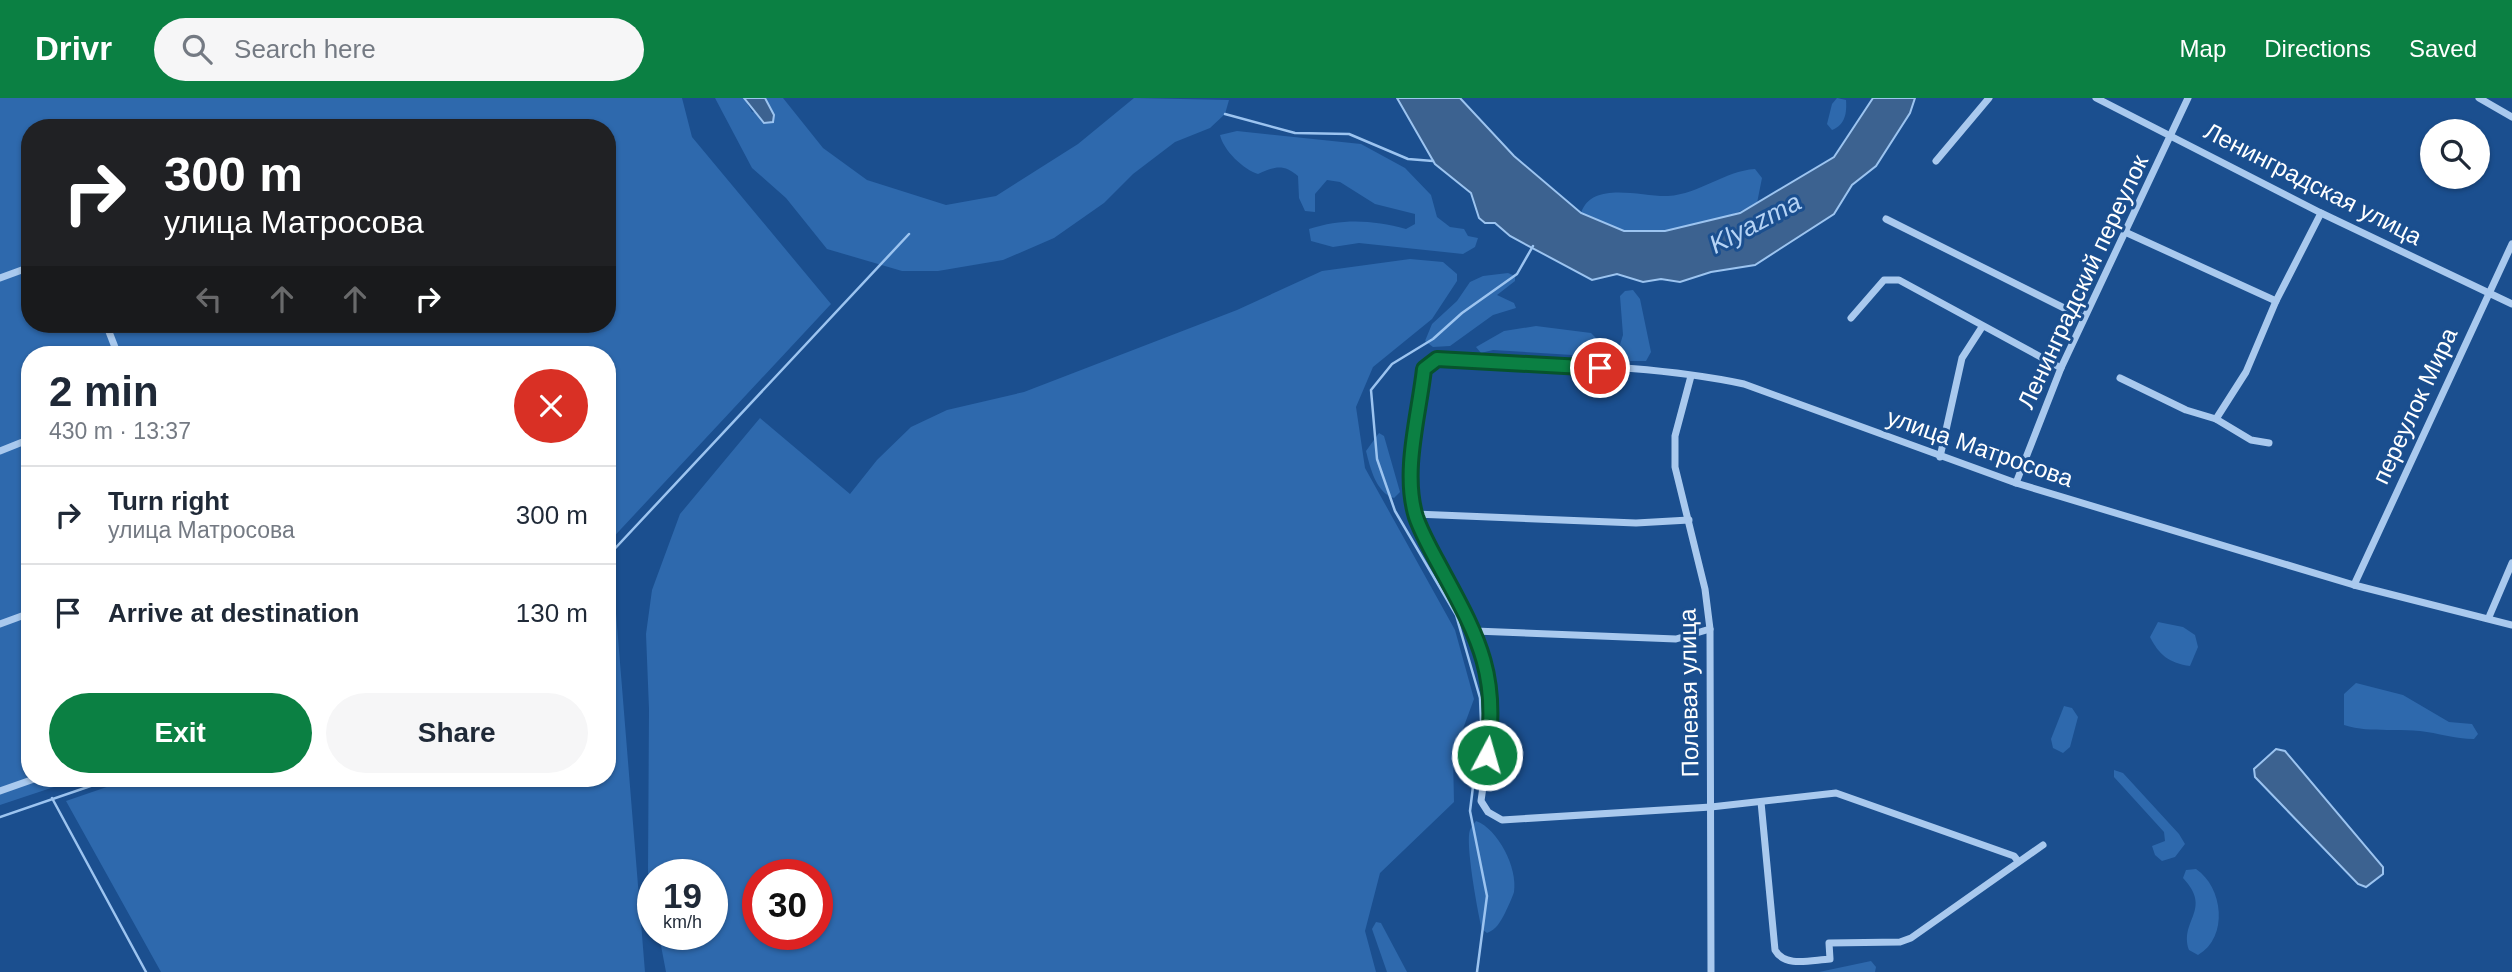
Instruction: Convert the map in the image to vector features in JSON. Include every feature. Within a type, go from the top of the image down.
[{"type":"street","points":[[1936,161],[1989,98]]},
{"type":"street","name":"Ленинградская улица","points":[[2096,98],[2321,212],[2512,304]]},
{"type":"street","name":"Ленинградский переулок","points":[[2016,483],[2061,368],[2173,135],[2188,98]]},
{"type":"street","points":[[2479,98],[2512,117]]},
{"type":"street","points":[[2216,419],[2246,372],[2276,301],[2321,212]]},
{"type":"street","points":[[1886,219],[2084,318]]},
{"type":"street","points":[[2125,232],[2276,301]]},
{"type":"street","name":"переулок Мира","points":[[2354,585],[2512,244]]},
{"type":"street","points":[[0,278],[21,270]]},
{"type":"street","points":[[1851,318],[1884,280],[1899,281],[2061,368]]},
{"type":"street","points":[[1940,457],[1962,358],[1982,327]]},
{"type":"street","name":"улица Матросова","points":[[1415,514],[1410,482],[1424,369],[1429,362],[1437,359],[1619,369],[1691,376],[1744,384],[2016,483],[2354,585],[2489,617],[2512,625]]},
{"type":"street","name":"Полевая улица","points":[[1691,376],[1675,436],[1675,467],[1705,589],[1710,629],[1711,972]]},
{"type":"street","points":[[2120,378],[2186,410],[2216,419],[2251,440],[2269,443]]},
{"type":"street","points":[[0,451],[21,443]]},
{"type":"street","points":[[1689,520],[1636,523],[1415,514],[1475,631],[1486,662],[1492,704],[1481,801],[1488,811],[1502,820],[1711,807],[1836,793],[2014,856],[2018,861]]},
{"type":"street","points":[[2489,617],[2512,563]]},
{"type":"street","points":[[0,624],[21,616]]},
{"type":"street","points":[[1475,631],[1676,639],[1710,629]]},
{"type":"street","points":[[0,790],[21,783]]},
{"type":"street","points":[[1761,802],[1775,950],[1779,958],[1787,961],[1830,959],[1829,943],[1900,942],[1911,938],[2043,845]]},
{"type":"shaded area","points":[[0,98],[682,98],[692,137],[831,304],[616,534],[616,346],[21,346],[21,787],[54,787],[0,805]]},
{"type":"shaded area","points":[[715,98],[744,98],[752,112],[773,115],[765,98],[783,98],[823,148],[867,180],[946,205],[996,196],[1078,144],[1134,98],[1229,100],[1225,114],[1210,128],[1175,142],[1133,174],[1104,203],[1054,238],[1003,260],[938,271],[902,271],[827,249],[786,198],[752,168]]},
{"type":"shaded area","points":[[1837,98],[1846,100],[1845,114],[1840,125],[1832,130],[1827,124],[1832,104]]},
{"type":"shaded area","points":[[1237,131],[1361,144],[1405,168],[1431,195],[1437,217],[1450,227],[1464,229],[1468,236],[1478,238],[1475,247],[1463,254],[1359,243],[1333,247],[1311,241],[1309,229],[1322,225],[1358,222],[1406,229],[1415,224],[1415,214],[1375,204],[1340,182],[1327,180],[1315,194],[1315,212],[1305,211],[1299,198],[1298,176],[1279,168],[1258,174],[1235,159],[1220,135]]},
{"type":"shaded area","points":[[1755,169],[1762,178],[1757,203],[1728,216],[1691,227],[1637,232],[1622,230],[1581,213],[1587,203],[1606,193],[1668,196]]},
{"type":"shaded area","points":[[1410,259],[1443,262],[1457,274],[1457,281],[1432,319],[1373,367],[1356,407],[1365,468],[1455,630],[1474,699],[1453,756],[1454,802],[1380,873],[1365,931],[1376,972],[666,972],[662,950],[728,950],[728,859],[648,859],[649,709],[646,634],[652,590],[680,514],[760,418],[850,494],[877,460],[911,427],[947,410],[1024,392],[1237,310],[1322,271]]},
{"type":"shaded area","points":[[1508,273],[1515,276],[1515,281],[1497,295],[1514,303],[1516,308],[1493,315],[1450,346],[1433,347],[1425,341],[1432,324],[1457,301],[1470,282],[1483,276]]},
{"type":"shaded area","points":[[1633,290],[1640,299],[1651,352],[1646,361],[1620,361],[1617,354],[1623,335],[1620,296],[1625,291]]},
{"type":"shaded area","points":[[1536,326],[1591,333],[1598,340],[1596,349],[1589,356],[1493,350],[1481,353],[1476,347],[1504,331]]},
{"type":"shaded area","points":[[1379,433],[1384,436],[1400,492],[1394,498],[1378,485],[1366,451]]},
{"type":"shaded area","points":[[616,613],[637,873],[637,950],[643,950],[645,972],[161,972],[66,801],[107,787],[616,787]]},
{"type":"shaded area","points":[[2158,622],[2183,627],[2195,635],[2198,647],[2190,666],[2170,660],[2157,649],[2150,637]]},
{"type":"shaded area","points":[[2356,683],[2403,695],[2449,722],[2472,724],[2478,734],[2474,739],[2467,739],[2420,731],[2363,729],[2344,725],[2344,694]]},
{"type":"shaded area","points":[[2064,706],[2072,708],[2078,717],[2070,747],[2063,753],[2053,748],[2051,739]]},
{"type":"shaded area","points":[[2114,770],[2123,773],[2179,834],[2185,844],[2175,857],[2162,861],[2155,855],[2152,846],[2165,841],[2164,832],[2114,777]]},
{"type":"shaded area","points":[[1476,821],[1492,832],[1505,850],[1514,882],[1514,892],[1503,916],[1496,927],[1487,933],[1482,929],[1471,863],[1469,837],[1470,829]]},
{"type":"shaded area","points":[[2196,869],[2212,888],[2219,912],[2215,936],[2208,947],[2198,955],[2189,950],[2187,940],[2195,899],[2183,878],[2186,870]]},
{"type":"shaded area","points":[[1376,922],[1381,923],[1407,972],[1387,972],[1372,929]]},
{"type":"shaded area","points":[[1871,961],[1876,967],[1875,972],[1819,972]]},
{"type":"water","points":[[744,98],[765,98],[774,115],[773,122],[764,123]]},
{"type":"water","name":"Klyazma","points":[[1397,98],[1460,98],[1514,156],[1581,213],[1624,231],[1665,231],[1740,213],[1834,157],[1873,98],[1915,98],[1910,113],[1876,166],[1852,185],[1834,214],[1755,265],[1711,272],[1680,282],[1661,279],[1643,282],[1617,274],[1592,280],[1510,236],[1495,223],[1485,223],[1479,218],[1471,193],[1435,164]]},
{"type":"water","points":[[2276,749],[2285,751],[2383,867],[2383,874],[2366,887],[2358,884],[2255,777],[2254,769]]},
{"type":"waterway","points":[[1225,114],[1295,133],[1349,134],[1408,159],[1433,161]]},
{"type":"waterway","points":[[616,547],[909,234]]},
{"type":"waterway","points":[[1477,972],[1487,896],[1470,811],[1481,722],[1480,698],[1456,615],[1395,511],[1377,459],[1371,390],[1392,364],[1433,339],[1462,313],[1517,274],[1533,246]]},
{"type":"waterway","points":[[0,817],[88,787]]},
{"type":"waterway","points":[[52,798],[146,972]]},
{"type":"route","points":[[1487,755],[1492,704],[1486,662],[1475,631],[1415,514],[1410,482],[1424,369],[1429,362],[1437,359],[1600,368]]}]
